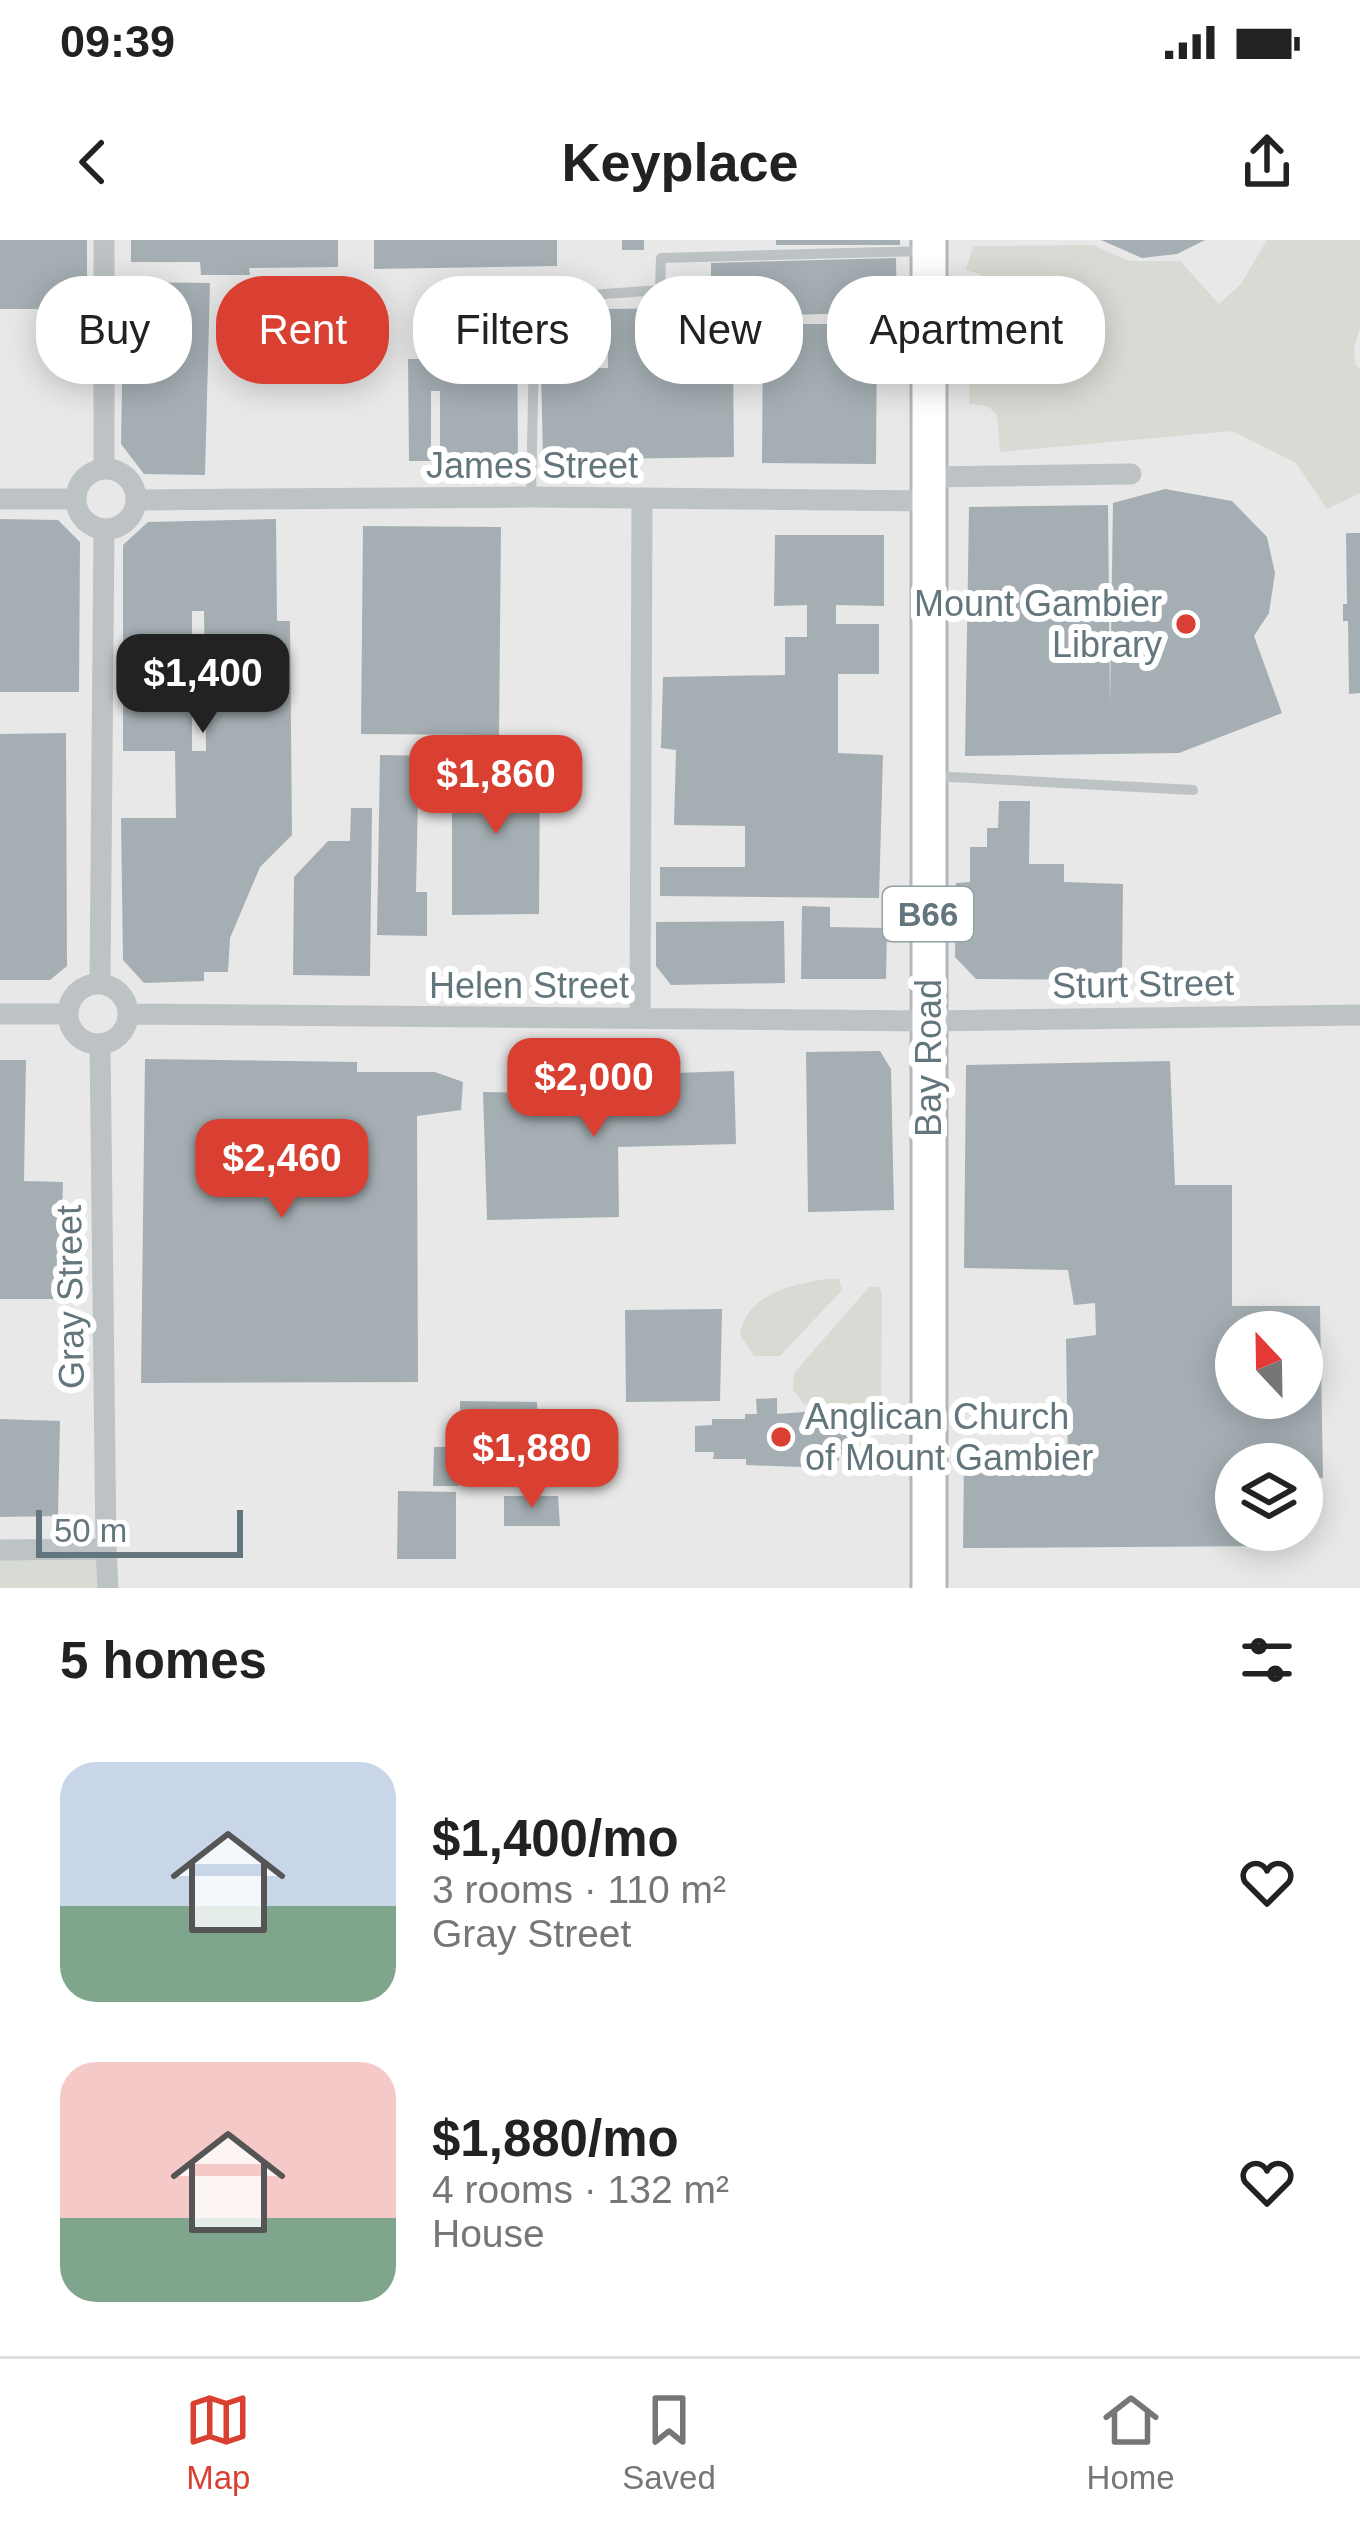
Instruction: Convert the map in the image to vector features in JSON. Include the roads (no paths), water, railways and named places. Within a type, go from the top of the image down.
[{"type":"main road","name":"Bay Road","points":[[929,245],[929,1588]]},
{"type":"street","points":[[104,240],[104,469]]},
{"type":"street","points":[[104,469],[124,474],[136,500],[130,518],[104,529],[81,516],[76,500],[81,482],[104,469]]},
{"type":"street","name":"James Street","points":[[136,500],[643,498],[928,489],[1131,474]]},
{"type":"street","points":[[640,1018],[643,498]]},
{"type":"street","points":[[0,500],[76,500]]},
{"type":"street","points":[[100,983],[104,529]]},
{"type":"street","points":[[100,983],[124,996],[129,1014],[123,1031],[100,1044],[81,1039],[68,1015],[69,1004],[81,989],[100,983]]},
{"type":"street","points":[[0,1014],[68,1015]]},
{"type":"street","name":"Helen Street","points":[[129,1014],[928,1021]]},
{"type":"street","name":"Sturt Street","points":[[928,1021],[1360,1016]]},
{"type":"street","name":"Gray Street","points":[[100,1044],[108,1588]]},
{"type":"street","points":[[0,1550],[106,1549]]},
{"type":"lane","points":[[531,497],[535,299],[659,290],[661,258],[929,245]]},
{"type":"lane","points":[[928,776],[1192,790]]},
{"type":"place","name":"Mount Gambier Library","points":[[1186,624]]},
{"type":"place","name":"Anglican Church of Mount Gambier","points":[[781,1437]]}]
